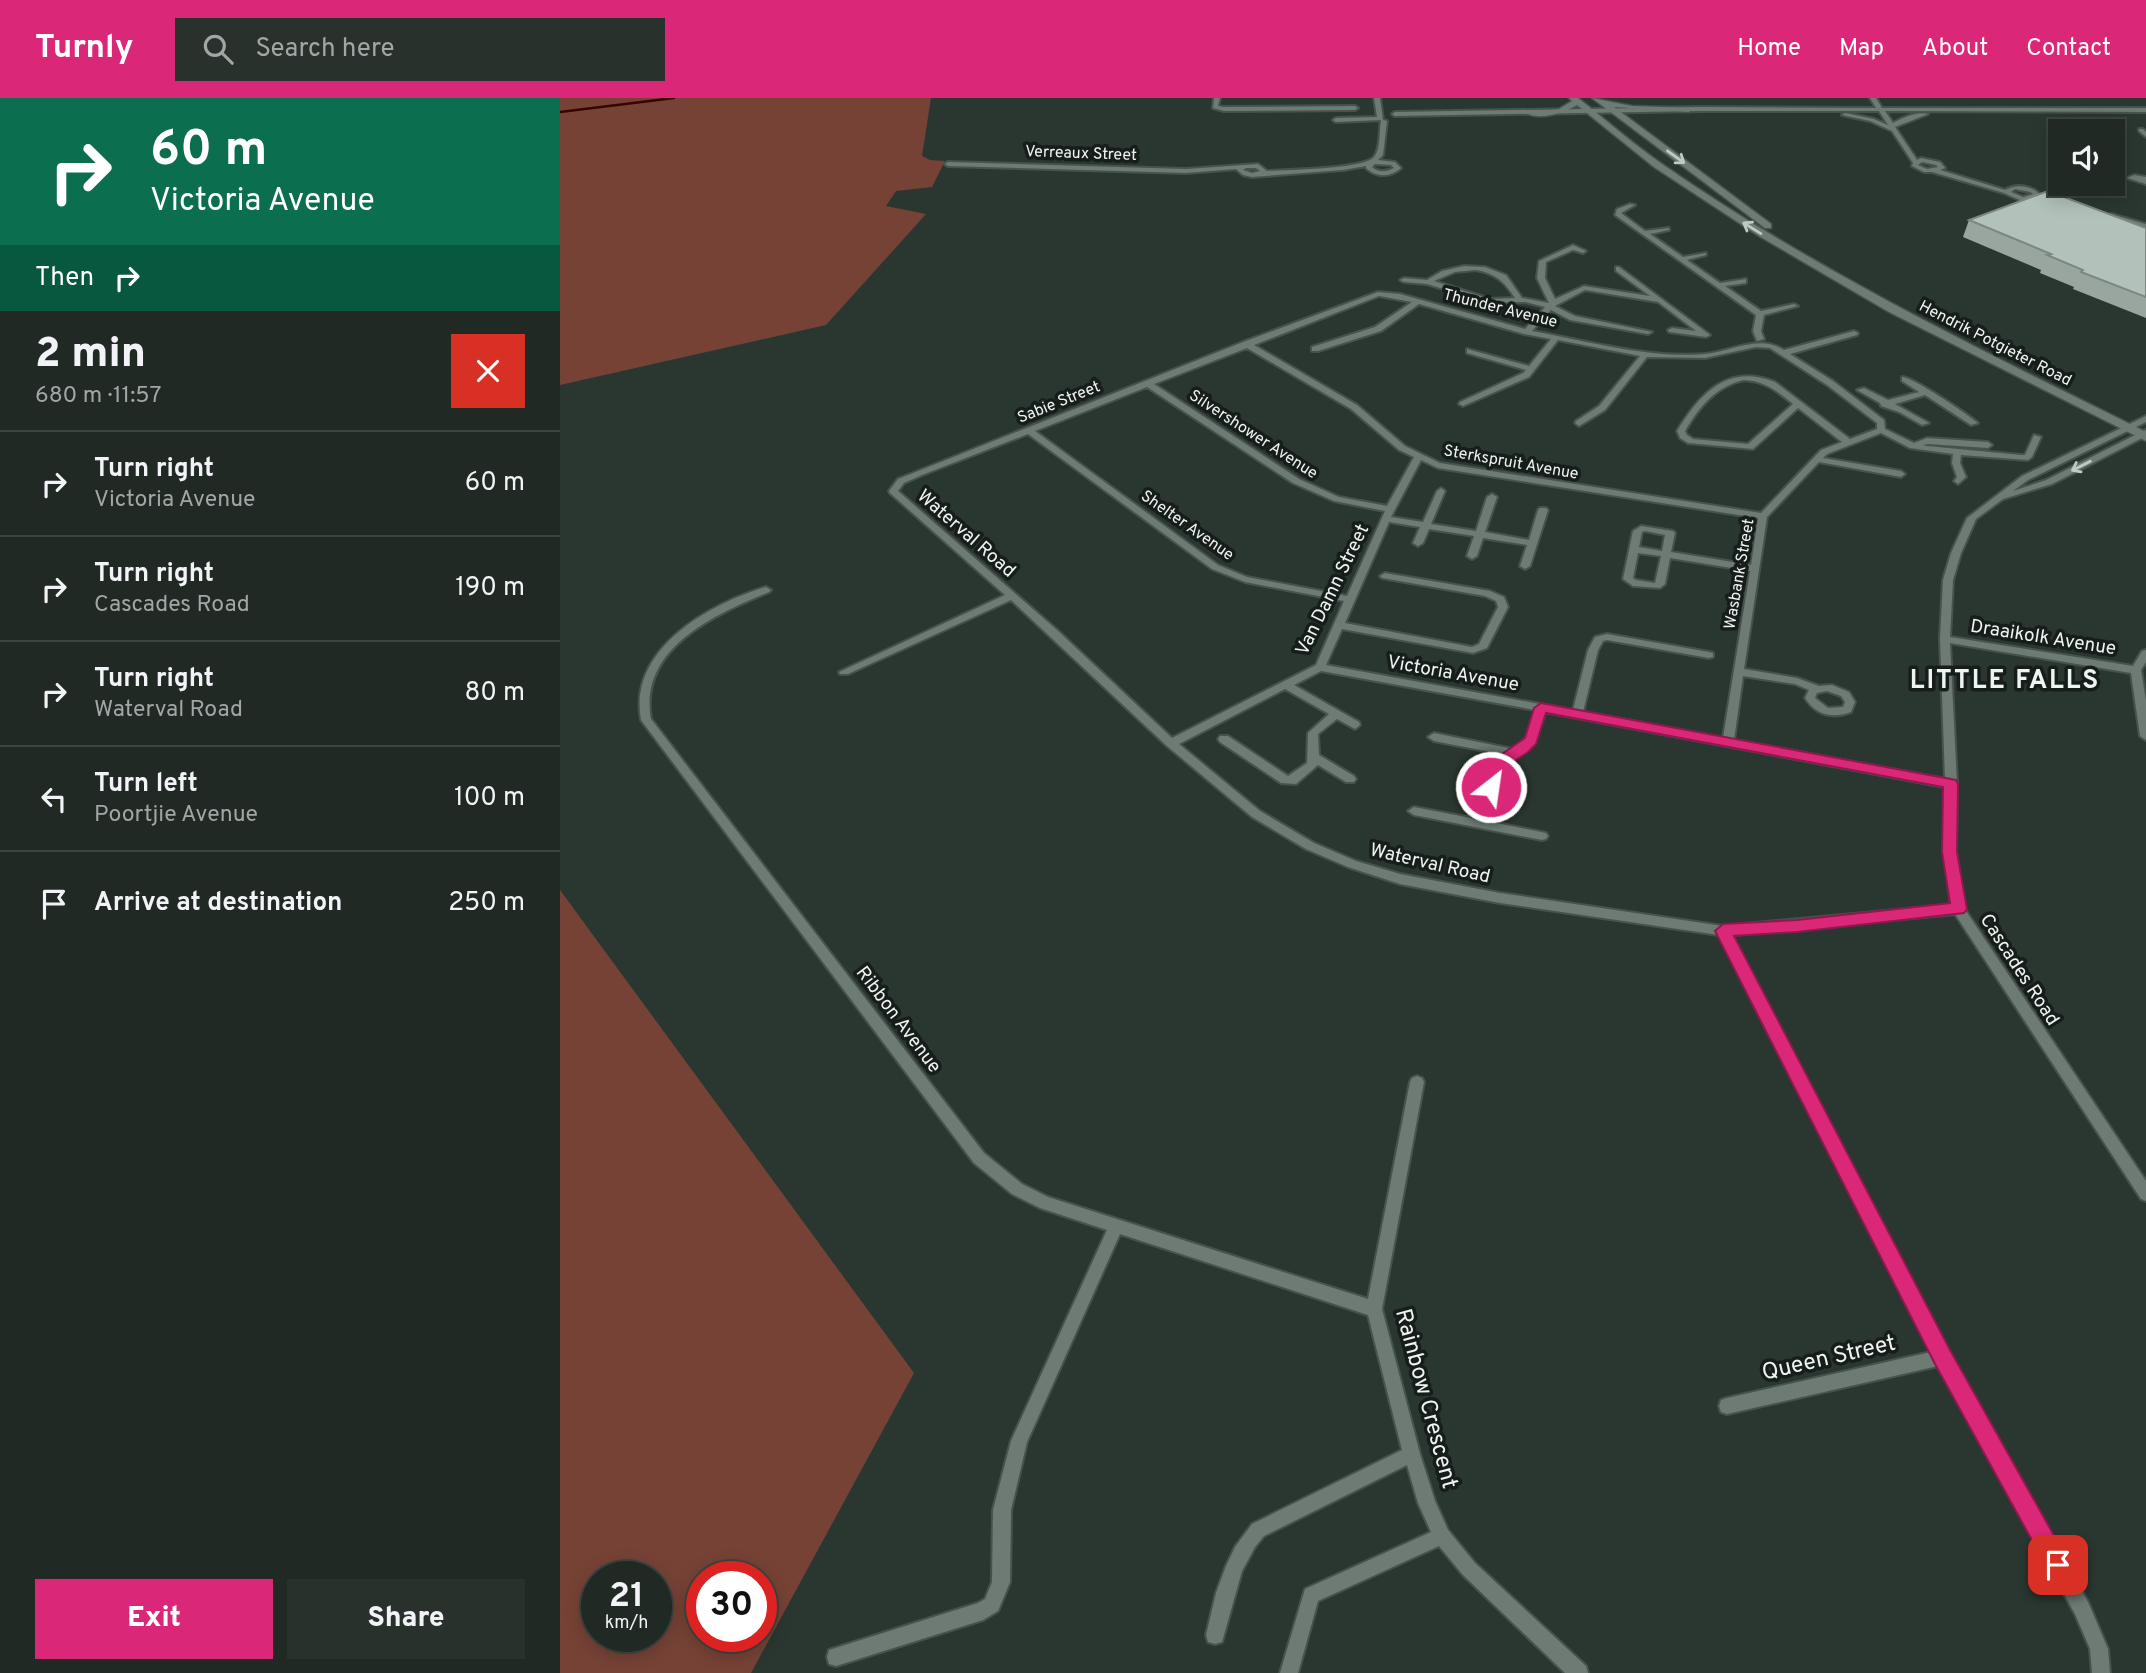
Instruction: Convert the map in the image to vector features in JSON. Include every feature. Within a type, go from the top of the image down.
[{"type":"main road","points":[[1597,99],[1626,108],[1690,111]]},
{"type":"main road","name":"Hendrik Potgieter Road","points":[[1597,99],[1618,115],[1650,126],[1833,273]]},
{"type":"main road","points":[[1532,114],[1561,111],[1575,100]]},
{"type":"main road","name":"Hendrik Potgieter Road","points":[[1575,100],[1707,200],[1762,234],[1893,310],[2145,435]]},
{"type":"main road","points":[[1650,126],[1690,111]]},
{"type":"street","points":[[1217,98],[1214,106],[1217,108],[1355,108]]},
{"type":"street","points":[[1301,98],[1301,108]]},
{"type":"street","points":[[1343,168],[1394,172],[1398,168],[1388,154],[1389,120],[1378,107],[1377,98]]},
{"type":"street","points":[[1854,109],[1874,100],[1898,106],[2146,112]]},
{"type":"street","points":[[1874,100],[1909,149],[1914,165],[1918,168],[1938,169],[2008,190],[2028,189],[2038,198]]},
{"type":"street","points":[[1690,111],[1835,113],[1882,111],[1898,106],[2016,105],[2018,102]]},
{"type":"street","points":[[2056,103],[2146,103]]},
{"type":"street","points":[[1378,107],[1389,120]]},
{"type":"street","points":[[1463,117],[1854,109],[1926,113],[2146,112]]},
{"type":"street","points":[[1835,113],[1872,120],[1893,128]]},
{"type":"street","points":[[1893,128],[1903,120],[1926,113]]},
{"type":"street","points":[[1336,120],[1532,114],[1594,115]]},
{"type":"street","points":[[1374,172],[1368,169],[1382,146],[1389,120]]},
{"type":"street","points":[[1909,149],[1938,163],[1938,169]]},
{"type":"street","points":[[985,160],[1197,167]]},
{"type":"street","points":[[1915,162],[1930,161]]},
{"type":"street","points":[[1343,168],[1373,163],[1396,164]]},
{"type":"street","name":"Verreaux Street","points":[[948,164],[1212,171],[1343,168]]},
{"type":"street","points":[[2008,190],[2013,197],[2049,197]]},
{"type":"street","points":[[1632,205],[1617,213],[1721,285],[1760,317]]},
{"type":"street","points":[[2098,212],[2146,229]]},
{"type":"street","points":[[2106,220],[2146,229]]},
{"type":"street","points":[[1644,233],[1667,229]]},
{"type":"street","points":[[1541,270],[1583,250],[1573,247],[1545,258],[1541,270],[1541,278],[1551,304]]},
{"type":"street","points":[[1682,259],[1704,254]]},
{"type":"street","points":[[1428,282],[1462,267],[1469,267],[1503,277],[1520,300]]},
{"type":"street","points":[[1619,269],[1706,335],[1672,330]]},
{"type":"street","points":[[1404,280],[1428,282],[1490,301],[1520,300],[1551,304],[1573,318],[1648,332]]},
{"type":"street","points":[[1721,285],[1743,281]]},
{"type":"street","points":[[1527,332],[1551,304],[1581,289],[1590,288],[1661,300]]},
{"type":"street","name":"Thunder Avenue","points":[[1246,344],[1369,296],[1385,294],[1527,332],[1645,355],[1705,356],[1761,343]]},
{"type":"street","points":[[1315,349],[1378,329],[1417,302]]},
{"type":"street","points":[[1760,317],[1794,306]]},
{"type":"street","points":[[1760,317],[1756,331],[1761,343],[1784,353],[1881,426],[1913,446],[1957,453],[2026,458],[2037,437]]},
{"type":"street","points":[[1784,353],[1854,334]]},
{"type":"street","points":[[1462,404],[1514,382],[1532,369],[1556,338]]},
{"type":"street","name":"Sabie Street","points":[[897,497],[892,491],[901,481],[1246,344]]},
{"type":"street","name":"Sterkspruit Avenue","points":[[1246,344],[1354,407],[1402,448],[1418,457],[1474,473],[1763,516]]},
{"type":"street","points":[[1470,351],[1482,357],[1532,369]]},
{"type":"street","points":[[1579,423],[1602,408],[1645,355]]},
{"type":"street","points":[[1797,404],[1750,447],[1692,441],[1681,431],[1711,391],[1741,378],[1765,380],[1848,442]]},
{"type":"street","points":[[1905,379],[1974,423]]},
{"type":"street","name":"Silvershower Avenue","points":[[1147,383],[1296,481],[1337,499],[1425,525],[1532,543]]},
{"type":"street","points":[[1861,390],[1905,410],[1925,423]]},
{"type":"street","points":[[1885,403],[1928,392]]},
{"type":"street","points":[[1881,426],[1885,403]]},
{"type":"street","name":"Cascades Road","points":[[2146,419],[2025,478],[1972,518],[1956,553],[1948,580],[1945,639],[1951,784],[1950,852],[1958,909],[2146,1194]]},
{"type":"street","name":"Wasbank Street","points":[[1728,742],[1763,516],[1816,459],[1834,446],[1881,426]]},
{"type":"street","name":"Shelter Avenue","points":[[1028,430],[1215,567],[1245,579],[1349,599]]},
{"type":"street","points":[[1985,434],[1990,455]]},
{"type":"street","name":"Cascades Road","points":[[1995,501],[2049,482],[2145,435]]},
{"type":"street","points":[[1913,446],[1927,440],[1988,444]]},
{"type":"street","points":[[1957,453],[1956,463],[1962,477],[1958,481]]},
{"type":"street","name":"Van Damn Street","points":[[1171,743],[1320,667],[1388,514],[1418,457]]},
{"type":"street","points":[[1816,459],[1901,474]]},
{"type":"street","points":[[1418,543],[1441,491]]},
{"type":"street","name":"Waterval Road","points":[[897,497],[1083,659],[1171,743],[1256,814],[1310,846],[1352,864],[1400,879],[1488,896],[1723,931],[1958,909]]},
{"type":"street","points":[[1472,556],[1492,497]]},
{"type":"street","points":[[1525,566],[1543,510]]},
{"type":"street","points":[[1639,529],[1670,533],[1659,586],[1633,583],[1628,579],[1634,549],[1639,529]]},
{"type":"street","points":[[1634,549],[1755,569]]},
{"type":"street","points":[[1339,625],[1480,649],[1503,607],[1501,599],[1488,593],[1385,576]]},
{"type":"street","name":"Ribbon Avenue","points":[[766,590],[700,620],[674,644],[645,687],[642,707],[646,720],[979,1158],[1017,1189],[1045,1203],[1374,1308]]},
{"type":"street","points":[[844,672],[1011,596]]},
{"type":"street","points":[[1577,715],[1595,645],[1599,639],[1607,637],[1709,655]]},
{"type":"street","name":"Draaikolk Avenue","points":[[1945,639],[2136,670]]},
{"type":"street","points":[[2146,653],[2136,670],[2146,736]]},
{"type":"street","name":"Victoria Avenue","points":[[1320,667],[1951,784]]},
{"type":"street","points":[[1740,672],[1797,681],[1817,689]]},
{"type":"street","points":[[1286,685],[1355,725]]},
{"type":"street","points":[[1480,824],[1497,768],[1531,740],[1541,708]]},
{"type":"street","points":[[1224,739],[1289,781],[1310,768],[1314,757],[1312,733],[1336,714]]},
{"type":"street","points":[[1434,737],[1515,753]]},
{"type":"street","points":[[1314,757],[1350,779]]},
{"type":"street","points":[[1414,811],[1542,836]]},
{"type":"street","points":[[1723,931],[1942,1357],[2082,1608],[2099,1649],[2101,1673]]},
{"type":"street","name":"Rainbow Crescent","points":[[1417,1082],[1374,1308],[1412,1454],[1427,1503],[1442,1536],[1469,1569],[1579,1673]]},
{"type":"street","points":[[836,1657],[984,1611],[992,1605],[1001,1582],[1002,1510],[1019,1441],[1116,1227]]},
{"type":"street","name":"Queen Street","points":[[1727,1406],[1942,1357]]},
{"type":"street","points":[[1214,1635],[1224,1592],[1247,1542],[1258,1530],[1412,1454]]},
{"type":"street","points":[[1289,1673],[1311,1595],[1442,1536]]},
{"type":"shaded area","points":[[560,98],[931,98],[922,156],[930,160],[945,161],[932,187],[896,191],[886,206],[926,214],[826,325],[560,385]]},
{"type":"shaded area","points":[[560,890],[914,1373],[777,1625],[777,1561],[686,1561],[686,1652],[762,1652],[751,1673],[560,1673]]},
{"type":"building","points":[[2048,191],[2048,196],[2061,196],[2146,228],[2146,297],[2081,272],[2083,270],[2047,255],[2051,254],[1969,220]]},
{"type":"waterway","points":[[560,112],[674,98]]},
{"type":"district","name":"LITTLE FALLS","points":[[2005,681]]},
{"type":"route","points":[[1491,787],[1500,763],[1528,745],[1541,708],[1951,784],[1950,852],[1958,909],[1723,931],[1942,1357],[2058,1565]]}]
